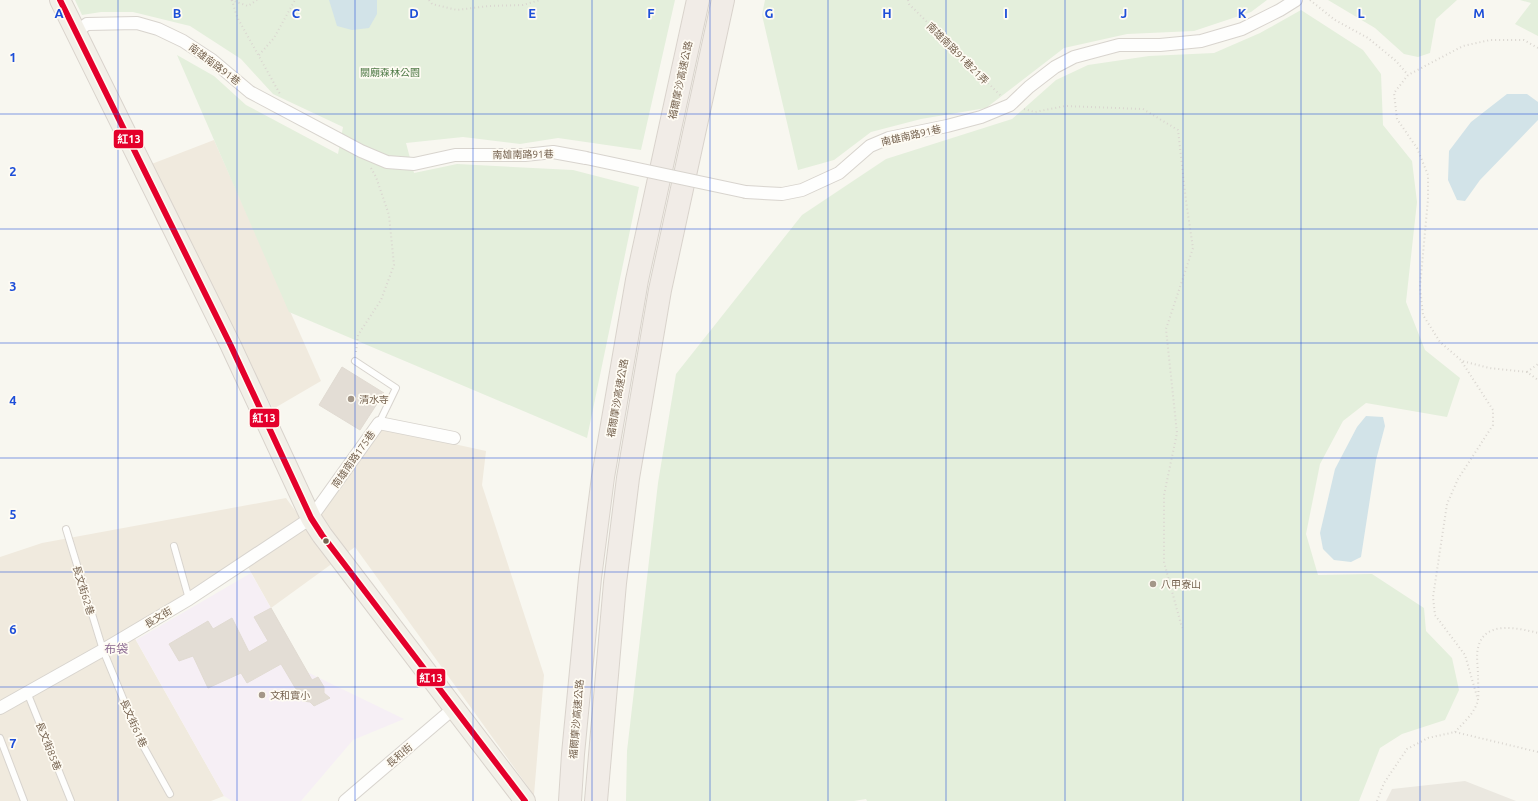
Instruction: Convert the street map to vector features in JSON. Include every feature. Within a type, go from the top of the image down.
[{"type":"highway","name":"福爾摩沙高速公路","points":[[570,801],[573,754],[590,578],[603,477],[637,280],[698,0]]},
{"type":"highway","points":[[596,801],[615,583],[628,478],[660,290],[723,0]]},
{"type":"main road","points":[[60,0],[231,346],[311,518],[322,535],[525,801]]},
{"type":"street","points":[[1010,105],[1028,87],[1055,66],[1074,57],[1120,45],[1160,45],[1201,41],[1242,28],[1280,10],[1296,0]]},
{"type":"street","name":"南雄南路91巷","points":[[76,32],[87,24],[137,23],[158,29],[183,41],[212,60],[250,92],[361,151],[387,162],[414,164],[455,155],[553,152],[746,192],[782,194],[802,190],[839,173],[870,146],[889,138],[947,126],[981,117],[1010,105]]},
{"type":"street","name":"南雄南路175巷","points":[[311,518],[378,423],[454,438]]},
{"type":"street","name":"長文街","points":[[0,708],[103,650],[189,599],[311,518]]},
{"type":"street","name":"長和街","points":[[345,801],[454,708]]},
{"type":"lane","points":[[355,361],[396,388],[378,423]]},
{"type":"lane","name":"長文街62巷","points":[[66,529],[103,650]]},
{"type":"lane","points":[[174,546],[189,599]]},
{"type":"lane","name":"長文街61巷","points":[[103,650],[141,742],[170,794]]},
{"type":"lane","name":"長文街85巷","points":[[27,692],[71,801]]},
{"type":"lane","points":[[0,738],[24,801]]},
{"type":"path","points":[[231,0],[248,6],[257,0]]},
{"type":"path","points":[[231,0],[237,17],[258,56],[280,94],[285,99]]},
{"type":"path","points":[[258,56],[274,38],[296,0]]},
{"type":"path","points":[[429,0],[432,4],[457,10],[489,6],[523,5],[540,0]]},
{"type":"path","name":"南雄南路91巷21弄","points":[[908,0],[909,4],[1010,105]]},
{"type":"path","points":[[1310,0],[1336,20],[1368,38],[1396,61],[1408,75]]},
{"type":"path","points":[[1478,700],[1464,655],[1435,615],[1433,597],[1447,504],[1458,479],[1493,425],[1493,410],[1462,361],[1440,342],[1423,315],[1420,287],[1428,199],[1428,175],[1417,148],[1397,119],[1394,93],[1408,75],[1463,46],[1490,40],[1524,40],[1538,48]]},
{"type":"path","points":[[1010,105],[1035,112],[1065,106],[1143,109],[1178,130],[1193,248],[1166,329],[1177,433],[1164,495],[1164,562],[1182,628]]},
{"type":"path","points":[[355,361],[358,335],[381,300],[394,265],[389,215],[376,177],[361,151]]},
{"type":"path","points":[[1462,361],[1489,368],[1527,372],[1538,380]]},
{"type":"path","points":[[1527,372],[1538,364]]},
{"type":"path","points":[[1455,732],[1470,716],[1478,700],[1478,648],[1484,635],[1495,629],[1506,628],[1519,628],[1538,633]]},
{"type":"path","points":[[1377,801],[1384,783],[1407,749],[1428,738],[1455,732],[1538,752]]},
{"type":"shaded area","points":[[329,0],[377,0],[377,14],[369,28],[352,30],[337,26]]},
{"type":"shaded area","points":[[1507,94],[1527,94],[1538,102],[1538,120],[1480,180],[1465,201],[1457,200],[1448,180],[1449,151],[1471,122]]},
{"type":"shaded area","points":[[214,140],[321,381],[273,409],[149,165]]},
{"type":"shaded area","points":[[1366,416],[1383,417],[1385,426],[1376,460],[1361,557],[1351,562],[1334,560],[1323,549],[1320,533],[1335,469],[1357,427]]},
{"type":"shaded area","points":[[381,428],[486,451],[482,485],[544,675],[534,795],[355,547],[271,608],[243,558],[129,628],[224,796],[211,801],[0,801],[0,557],[42,543],[286,498],[308,528]]},
{"type":"shaded area","name":"文和實小","points":[[251,573],[307,672],[404,719],[353,740],[301,801],[232,801],[224,796],[136,640]]},
{"type":"shaded area","points":[[1465,781],[1516,801],[1386,801],[1392,789]]},
{"type":"green space","name":"關廟森林公園","points":[[75,0],[675,0],[641,150],[558,138],[520,144],[463,137],[406,143],[414,173],[457,164],[573,170],[639,187],[587,438],[289,312],[177,55],[214,76],[246,105],[338,154],[343,127],[273,94],[241,59],[190,26],[133,12],[101,12],[82,15]]},
{"type":"green space","points":[[765,0],[1267,0],[1251,12],[1194,31],[1127,34],[1064,48],[986,108],[921,119],[871,132],[834,160],[798,170],[762,15]]},
{"type":"green space","points":[[1328,0],[1457,0],[1436,19],[1430,53],[1418,57],[1404,54],[1375,28]]},
{"type":"green space","points":[[1520,0],[1538,0],[1538,36],[1515,24],[1531,3]]},
{"type":"green space","points":[[1301,10],[1363,50],[1381,74],[1383,125],[1412,161],[1417,202],[1406,302],[1425,350],[1460,378],[1447,417],[1366,403],[1343,421],[1320,464],[1306,534],[1318,575],[1372,574],[1424,608],[1426,631],[1452,658],[1459,690],[1445,720],[1402,734],[1380,748],[1359,801],[867,801],[866,799],[854,801],[626,801],[627,751],[658,483],[676,374],[802,215],[886,159],[1012,119],[1056,80],[1088,65],[1149,56],[1214,53],[1260,33]]},
{"type":"building","name":"清水寺","points":[[342,367],[384,393],[360,430],[319,405]]},
{"type":"building","points":[[271,608],[312,680],[318,677],[324,687],[324,693],[330,698],[314,706],[310,702],[303,701],[281,664],[247,683],[241,673],[208,688],[193,656],[179,661],[169,644],[208,621],[213,629],[232,618],[249,652],[268,641],[254,617]]},
{"type":"transit line","name":"紅13","points":[[60,0],[231,346],[311,518],[322,535],[525,801]]},
{"type":"place","name":"清水寺","points":[[351,399]]},
{"type":"place","name":"八甲寮山","points":[[1153,584]]},
{"type":"place","name":"文和實小","points":[[262,695]]},
{"type":"district","name":"布袋","points":[[116,649]]}]
